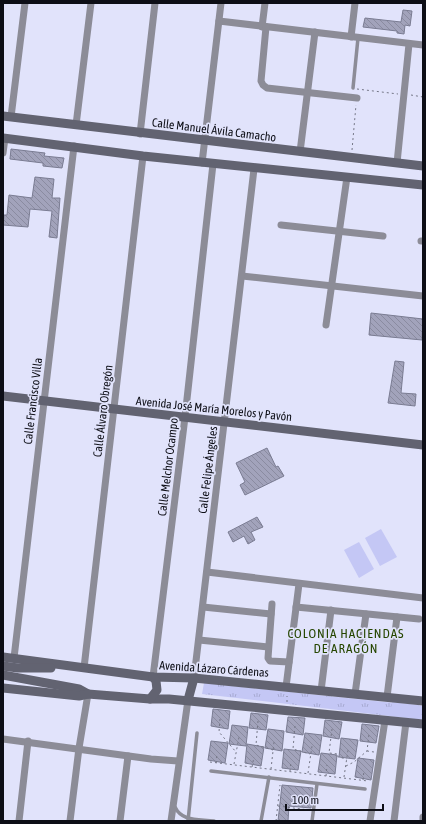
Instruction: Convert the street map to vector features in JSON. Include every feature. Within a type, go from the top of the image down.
[{"type":"street","points":[[7,117],[25,3]]},
{"type":"street","points":[[76,125],[91,3]]},
{"type":"street","points":[[140,134],[155,3]]},
{"type":"street","points":[[202,162],[221,3]]},
{"type":"street","points":[[265,3],[261,81],[263,85],[267,88],[357,98]]},
{"type":"street","points":[[354,37],[355,3]]},
{"type":"street","points":[[219,22],[423,45]]},
{"type":"street","points":[[300,152],[315,32]]},
{"type":"street","points":[[397,163],[409,44]]},
{"type":"street","name":"Calle Manuel Ávila Camacho","points":[[7,117],[140,134],[423,166]]},
{"type":"street","points":[[3,153],[4,138],[254,169],[423,185]]},
{"type":"street","name":"Calle Francisco Villa","points":[[14,658],[74,146]]},
{"type":"street","name":"Calle Álvaro Obregón","points":[[84,668],[143,156]]},
{"type":"street","name":"Calle Melchor Ocampo","points":[[153,677],[185,417],[213,164]]},
{"type":"street","name":"Calle Felipe Ángeles","points":[[194,678],[254,169]]},
{"type":"street","points":[[326,325],[347,177]]},
{"type":"street","points":[[281,225],[383,236]]},
{"type":"street","points":[[242,276],[423,296]]},
{"type":"street","name":"Avenida José María Morelos y Pavón","points":[[3,396],[44,402],[423,444]]},
{"type":"street","points":[[207,572],[423,598]]},
{"type":"street","points":[[287,687],[299,584]]},
{"type":"street","points":[[272,604],[267,657],[269,660],[289,662]]},
{"type":"street","points":[[203,607],[271,614]]},
{"type":"street","points":[[296,607],[419,619]]},
{"type":"street","points":[[321,691],[331,610]]},
{"type":"street","points":[[355,694],[366,614]]},
{"type":"street","points":[[387,697],[397,616]]},
{"type":"street","points":[[199,640],[268,647]]},
{"type":"street","name":"Avenida Lázaro Cárdenas","points":[[3,657],[153,677],[194,678],[423,701]]},
{"type":"street","points":[[3,666],[17,672],[79,689],[88,694]]},
{"type":"street","points":[[3,675],[17,672],[84,668]]},
{"type":"street","points":[[150,699],[157,690],[156,682],[153,677]]},
{"type":"street","points":[[171,821],[178,761],[188,700],[194,678]]},
{"type":"street","points":[[3,688],[79,696],[88,694],[150,699],[188,700],[423,724]]},
{"type":"street","points":[[70,821],[79,748],[88,694]]},
{"type":"street","points":[[370,821],[385,720]]},
{"type":"street","points":[[394,820],[406,722]]},
{"type":"street","points":[[3,739],[79,748],[128,756],[178,761]]},
{"type":"street","points":[[19,821],[28,742]]},
{"type":"street","points":[[120,821],[128,756]]},
{"type":"street","points":[[422,821],[423,816]]},
{"type":"lane","points":[[353,88],[354,37]]},
{"type":"lane","points":[[188,820],[197,733]]},
{"type":"lane","points":[[211,771],[365,789]]},
{"type":"lane","points":[[261,821],[269,777]]},
{"type":"lane","points":[[312,821],[317,784]]},
{"type":"lane","points":[[174,804],[178,813],[188,820],[214,821]]},
{"type":"path","points":[[353,88],[423,97]]},
{"type":"path","points":[[351,158],[358,89]]},
{"type":"path","points":[[286,709],[287,687]]},
{"type":"path","points":[[220,719],[219,732],[236,752]]},
{"type":"path","points":[[258,721],[256,745],[273,750]]},
{"type":"path","points":[[295,726],[292,750],[310,754]]},
{"type":"path","points":[[332,729],[329,753],[338,754],[338,757],[347,759]]},
{"type":"path","points":[[346,766],[354,762],[367,751],[369,734]]},
{"type":"path","points":[[234,765],[239,737]]},
{"type":"path","points":[[271,770],[274,742]]},
{"type":"path","points":[[308,774],[312,746]]},
{"type":"path","points":[[344,778],[348,750]]},
{"type":"path","points":[[216,763],[217,754]]},
{"type":"path","points":[[252,767],[254,757]]},
{"type":"path","points":[[290,772],[291,761]]},
{"type":"path","points":[[210,762],[371,782]]},
{"type":"path","points":[[326,776],[327,765]]},
{"type":"path","points":[[363,780],[364,770]]},
{"type":"path","points":[[276,821],[280,781]]},
{"type":"path","points":[[278,806],[310,810]]},
{"type":"green space","points":[[381,529],[397,557],[380,566],[365,538]]},
{"type":"green space","points":[[359,542],[374,569],[359,578],[344,550]]},
{"type":"green space","points":[[204,683],[423,706],[423,720],[202,694]]},
{"type":"green space","points":[[392,702],[419,705],[417,719],[390,716]]},
{"type":"building","points":[[403,10],[412,11],[410,26],[405,25],[404,34],[397,33],[397,31],[363,27],[365,18],[401,22]]},
{"type":"building","points":[[11,149],[45,153],[44,156],[64,158],[62,168],[43,166],[43,163],[10,159]]},
{"type":"building","points":[[35,177],[54,179],[52,198],[60,198],[57,238],[49,237],[52,211],[30,209],[28,227],[3,225],[4,215],[7,215],[9,195],[32,198]]},
{"type":"building","points":[[371,313],[423,319],[422,340],[369,335]]},
{"type":"building","points":[[395,361],[404,362],[401,393],[416,394],[415,406],[388,403]]},
{"type":"building","points":[[267,448],[276,467],[278,466],[284,476],[245,495],[240,485],[245,482],[236,463]]},
{"type":"building","points":[[257,517],[263,527],[251,532],[255,540],[248,544],[244,536],[233,542],[228,532]]},
{"type":"building","points":[[213,709],[230,711],[228,729],[211,726]]},
{"type":"building","points":[[251,713],[268,715],[266,730],[249,728]]},
{"type":"building","points":[[288,717],[305,718],[303,735],[286,732]]},
{"type":"building","points":[[325,720],[342,722],[339,739],[323,736]]},
{"type":"building","points":[[362,724],[379,726],[376,743],[360,741]]},
{"type":"building","points":[[232,725],[248,727],[246,746],[229,744]]},
{"type":"building","points":[[268,729],[284,731],[282,751],[265,748]]},
{"type":"building","points":[[305,733],[322,735],[319,755],[302,752]]},
{"type":"building","points":[[341,738],[358,740],[355,759],[339,757]]},
{"type":"building","points":[[211,741],[228,743],[225,763],[208,760]]},
{"type":"building","points":[[247,744],[264,747],[261,766],[245,763]]},
{"type":"building","points":[[284,749],[301,751],[298,770],[282,768]]},
{"type":"building","points":[[321,753],[337,755],[335,774],[318,772]]},
{"type":"building","points":[[358,758],[374,760],[371,780],[355,777]]},
{"type":"building","points":[[282,785],[313,788],[311,808],[289,806],[288,821],[278,821]]},
{"type":"district","name":"COLONIA HACIENDAS DE ARAGÓN","points":[[346,640]]}]
